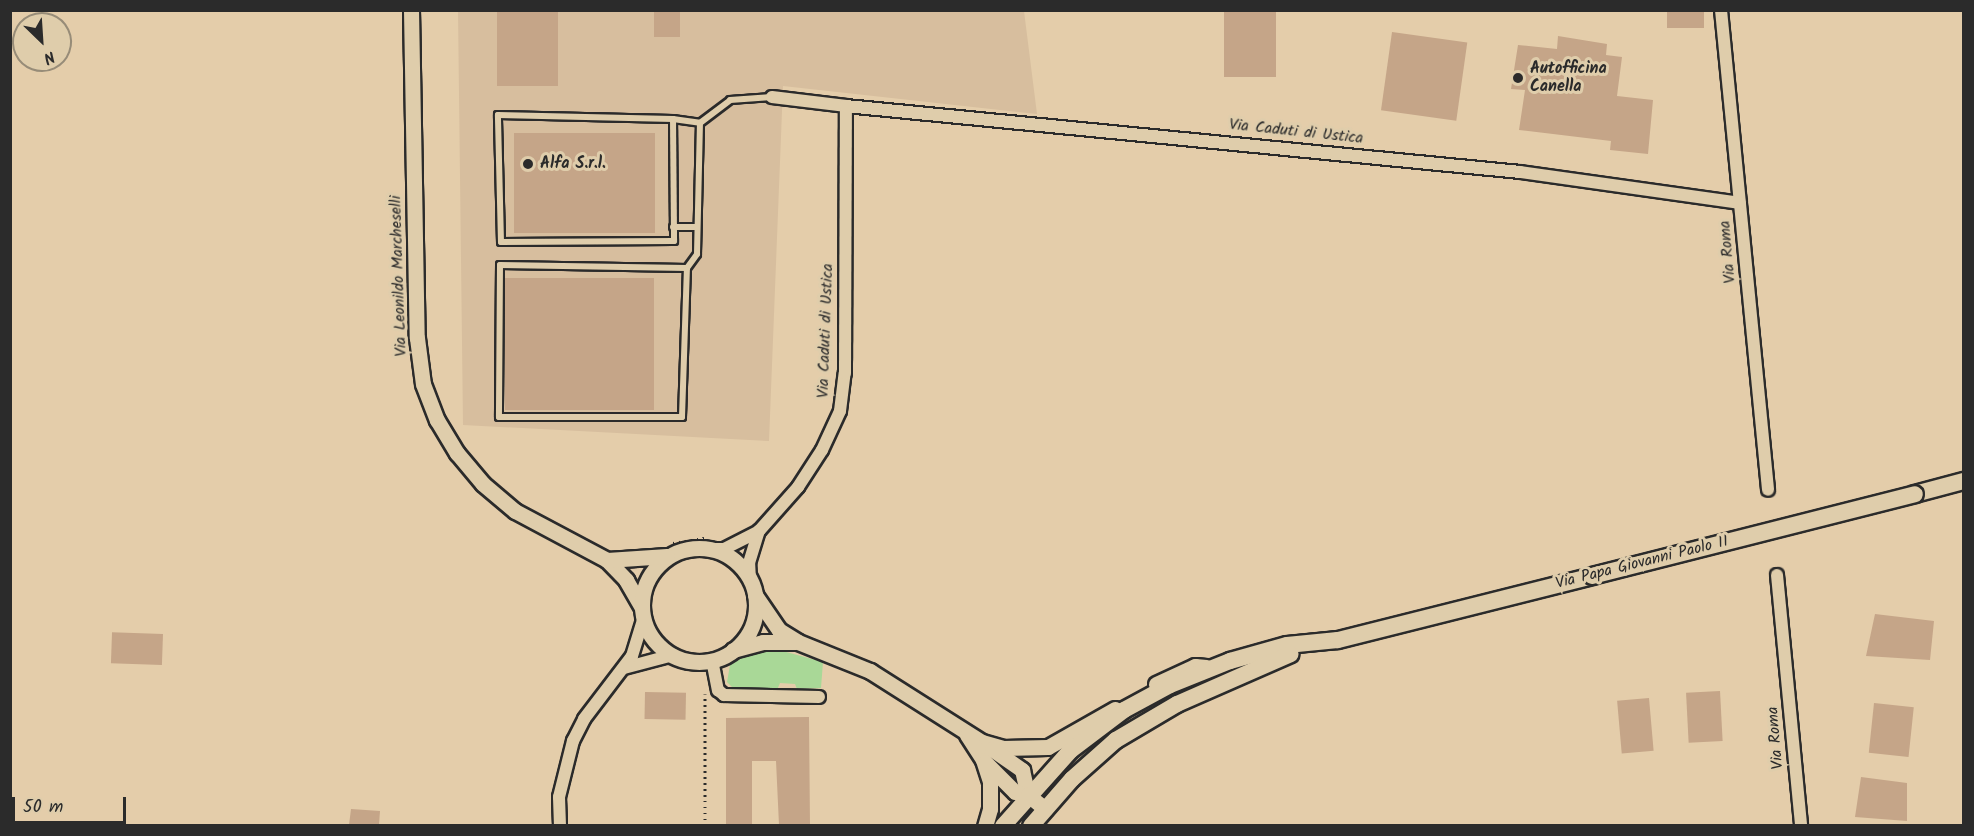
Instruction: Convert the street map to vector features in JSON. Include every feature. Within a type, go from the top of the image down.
[{"type":"main road","name":"Via Papa Giovanni Paolo II","points":[[1031,825],[1116,740],[1177,704],[1240,673],[1320,644],[1964,481]]},
{"type":"main road","name":"Via Papa Giovanni Paolo II","points":[[1003,825],[1070,751],[1124,710],[1170,685],[1212,668],[1287,645],[1320,644]]},
{"type":"street","name":"Via Leonildo Marcheselli","points":[[411,10],[417,338],[423,384],[437,420],[457,453],[483,484],[515,511],[608,560],[626,580],[642,613]]},
{"type":"street","name":"Via Roma","points":[[1721,10],[1768,490]]},
{"type":"street","name":"Via Caduti di Ustica","points":[[772,97],[1508,171],[1740,203]]},
{"type":"street","name":"Via Caduti di Ustica","points":[[711,549],[724,549],[759,531],[798,487],[822,450],[840,411],[844,373],[846,106]]},
{"type":"street","name":"Via Caduti di Ustica","points":[[753,587],[749,562],[759,531]]},
{"type":"street","points":[[560,825],[559,797],[573,741],[584,719],[623,669],[640,638],[646,582],[655,567],[675,553],[711,549],[731,557],[753,587],[769,620],[798,642],[870,670],[945,716],[967,735],[983,760],[1015,792],[1028,795],[1045,809]]},
{"type":"street","name":"Via Leonildo Marcheselli","points":[[608,560],[659,559],[675,553]]},
{"type":"street","name":"Via Roma","points":[[1777,575],[1801,825]]},
{"type":"street","points":[[733,650],[750,630],[753,587]]},
{"type":"street","points":[[642,613],[655,642],[673,656],[698,662],[712,660],[733,650],[763,642],[798,642]]},
{"type":"street","points":[[623,669],[673,656]]},
{"type":"street","points":[[712,660],[718,690],[724,695],[819,697]]},
{"type":"street","name":"Via Papa Giovanni Paolo II","points":[[967,735],[1003,748],[1048,747],[1175,674],[1196,666],[1212,668]]},
{"type":"street","points":[[982,742],[1022,770],[1028,795]]},
{"type":"street","points":[[983,760],[990,782],[990,808],[985,825]]},
{"type":"lane","points":[[673,119],[674,241],[501,242],[498,115],[673,119],[700,123],[730,100],[772,97]]},
{"type":"lane","points":[[687,268],[500,265],[499,417],[682,417],[687,268],[697,254],[700,123]]},
{"type":"lane","points":[[674,227],[697,227]]},
{"type":"path","points":[[705,693],[705,825]]},
{"type":"shaded area","points":[[458,11],[1024,11],[1037,114],[783,86],[769,441],[463,425]]},
{"type":"green space","points":[[768,647],[823,662],[821,688],[797,689],[795,684],[780,683],[777,690],[734,689],[727,682],[730,665],[754,650]]},
{"type":"building","points":[[497,10],[558,10],[558,86],[497,86]]},
{"type":"building","points":[[654,10],[680,10],[680,37],[654,37]]},
{"type":"building","points":[[1224,10],[1276,10],[1276,77],[1224,77]]},
{"type":"building","points":[[1667,10],[1704,10],[1704,28],[1667,28]]},
{"type":"building","points":[[1392,32],[1467,43],[1456,121],[1381,110]]},
{"type":"building","points":[[1558,36],[1607,44],[1606,55],[1622,57],[1617,96],[1653,100],[1648,154],[1610,150],[1611,141],[1519,130],[1525,90],[1511,89],[1518,45],[1557,49]]},
{"type":"building","points":[[514,133],[655,133],[655,233],[514,233]]},
{"type":"building","points":[[505,278],[654,278],[654,410],[505,410]]},
{"type":"building","points":[[1875,614],[1934,621],[1930,660],[1866,656]]},
{"type":"building","points":[[112,632],[163,634],[162,665],[111,663]]},
{"type":"building","points":[[1720,691],[1723,741],[1689,743],[1686,693]]},
{"type":"building","points":[[645,692],[686,693],[686,720],[645,719]]},
{"type":"building","points":[[1649,698],[1654,751],[1622,754],[1617,701]]},
{"type":"building","points":[[1874,703],[1914,707],[1909,757],[1869,753]]},
{"type":"building","points":[[809,717],[810,825],[779,825],[776,761],[752,761],[752,825],[726,825],[726,718]]},
{"type":"building","points":[[1861,777],[1907,783],[1907,821],[1855,817]]},
{"type":"building","points":[[351,809],[380,811],[379,825],[349,825]]},
{"type":"place","name":"Autofficina Canella","points":[[1518,78]]},
{"type":"place","name":"Alfa S.r.l.","points":[[528,164]]}]
